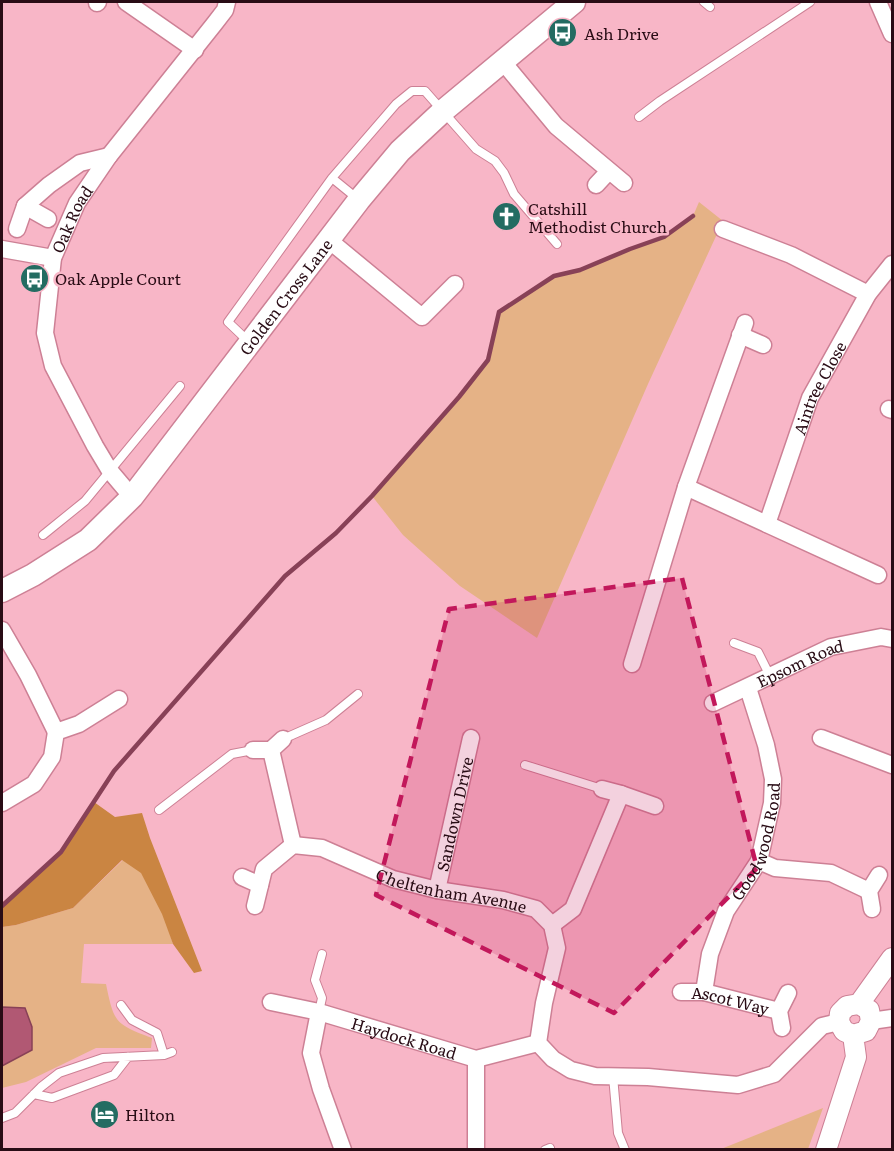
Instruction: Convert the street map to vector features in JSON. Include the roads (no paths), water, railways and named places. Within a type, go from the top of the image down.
[{"type":"main road","name":"Golden Cross Lane","points":[[2,591],[33,575],[88,540],[132,497],[330,241],[359,200],[400,151],[443,111],[574,2]]},
{"type":"street","points":[[126,2],[195,50]]},
{"type":"street","name":"Oak Road","points":[[132,497],[110,471],[53,366],[45,333],[52,258],[77,203],[109,156],[195,50],[225,10],[227,2]]},
{"type":"street","points":[[878,2],[892,34]]},
{"type":"street","points":[[503,62],[556,126],[624,183]]},
{"type":"street","points":[[17,229],[25,206],[49,185],[80,163],[109,156]]},
{"type":"street","points":[[596,185],[609,171]]},
{"type":"street","points":[[25,206],[48,219]]},
{"type":"street","points":[[723,229],[791,255],[868,294]]},
{"type":"street","points":[[330,241],[422,317],[455,284]]},
{"type":"street","points":[[2,249],[52,258]]},
{"type":"street","name":"Aintree Close","points":[[767,524],[810,398],[868,294],[892,264]]},
{"type":"street","points":[[632,664],[686,487],[743,329],[763,345]]},
{"type":"street","points":[[686,487],[878,574]]},
{"type":"street","points":[[2,630],[28,675],[56,732],[52,757],[34,784],[2,803]]},
{"type":"street","name":"Epsom Road","points":[[713,703],[831,647],[881,637],[892,639]]},
{"type":"street","name":"Goodwood Road","points":[[704,992],[710,954],[726,911],[759,861],[772,803],[773,779],[766,745],[748,688]]},
{"type":"street","points":[[56,732],[79,724],[119,699]]},
{"type":"street","name":"Sandown Drive","points":[[437,890],[471,738]]},
{"type":"street","points":[[821,738],[892,765]]},
{"type":"street","points":[[253,750],[277,745],[293,845],[264,869],[255,906]]},
{"type":"street","points":[[602,789],[655,806]]},
{"type":"street","points":[[621,794],[573,909],[552,925],[556,948],[538,1043],[553,1059],[571,1070],[595,1076],[738,1085],[774,1074],[822,1026],[846,1028],[866,1031],[871,1021],[869,1010],[859,1004],[847,1006],[840,1013],[846,1028],[856,1057],[826,1149]]},
{"type":"street","name":"Cheltenham Avenue","points":[[293,845],[322,848],[393,879],[437,890],[503,900],[536,909],[552,925]]},
{"type":"street","points":[[759,861],[775,868],[831,873],[869,891]]},
{"type":"street","points":[[872,909],[869,891],[879,874]]},
{"type":"street","points":[[242,877],[260,885]]},
{"type":"street","points":[[859,1004],[892,958]]},
{"type":"street","name":"Ascot Way","points":[[681,992],[704,992],[779,1011]]},
{"type":"street","name":"Ascot Way","points":[[783,1028],[779,1011],[788,993]]},
{"type":"street","name":"Haydock Road","points":[[271,1002],[320,1012],[476,1059],[538,1043]]},
{"type":"street","points":[[320,1012],[311,1053],[321,1089],[343,1149]]},
{"type":"street","points":[[871,1021],[892,1018]]},
{"type":"street","points":[[475,1149],[476,1059]]},
{"type":"lane","points":[[639,117],[810,2]]},
{"type":"lane","points":[[250,343],[228,322],[332,178],[396,104],[412,91],[425,91],[476,149],[495,161],[504,173],[514,194],[557,244]]},
{"type":"lane","points":[[332,178],[359,200]]},
{"type":"lane","points":[[42,535],[85,501],[180,386]]},
{"type":"lane","points":[[734,643],[758,652],[770,677]]},
{"type":"lane","points":[[277,745],[326,720],[358,694]]},
{"type":"lane","points":[[159,810],[232,754],[253,750]]},
{"type":"lane","points":[[525,765],[602,789]]},
{"type":"lane","points":[[320,1012],[322,998],[315,980],[322,954]]},
{"type":"lane","points":[[2,1118],[15,1113],[59,1073],[103,1058],[168,1054],[157,1033],[132,1020],[121,1005]]},
{"type":"lane","points":[[34,1094],[52,1098],[114,1075],[128,1057]]},
{"type":"lane","points":[[613,1076],[618,1133],[625,1149]]},
{"type":"waterway","points":[[2,906],[61,852],[114,771],[285,576],[336,533],[372,496],[459,397],[488,360],[499,312],[554,276],[580,270],[664,237],[693,216]]},
{"type":"place","name":"Ash Drive","points":[[563,33]]},
{"type":"place","name":"Catshill Methodist Church","points":[[507,217]]},
{"type":"place","name":"Oak Apple Court","points":[[34,278]]},
{"type":"place","name":"Hilton","points":[[104,1114]]}]
